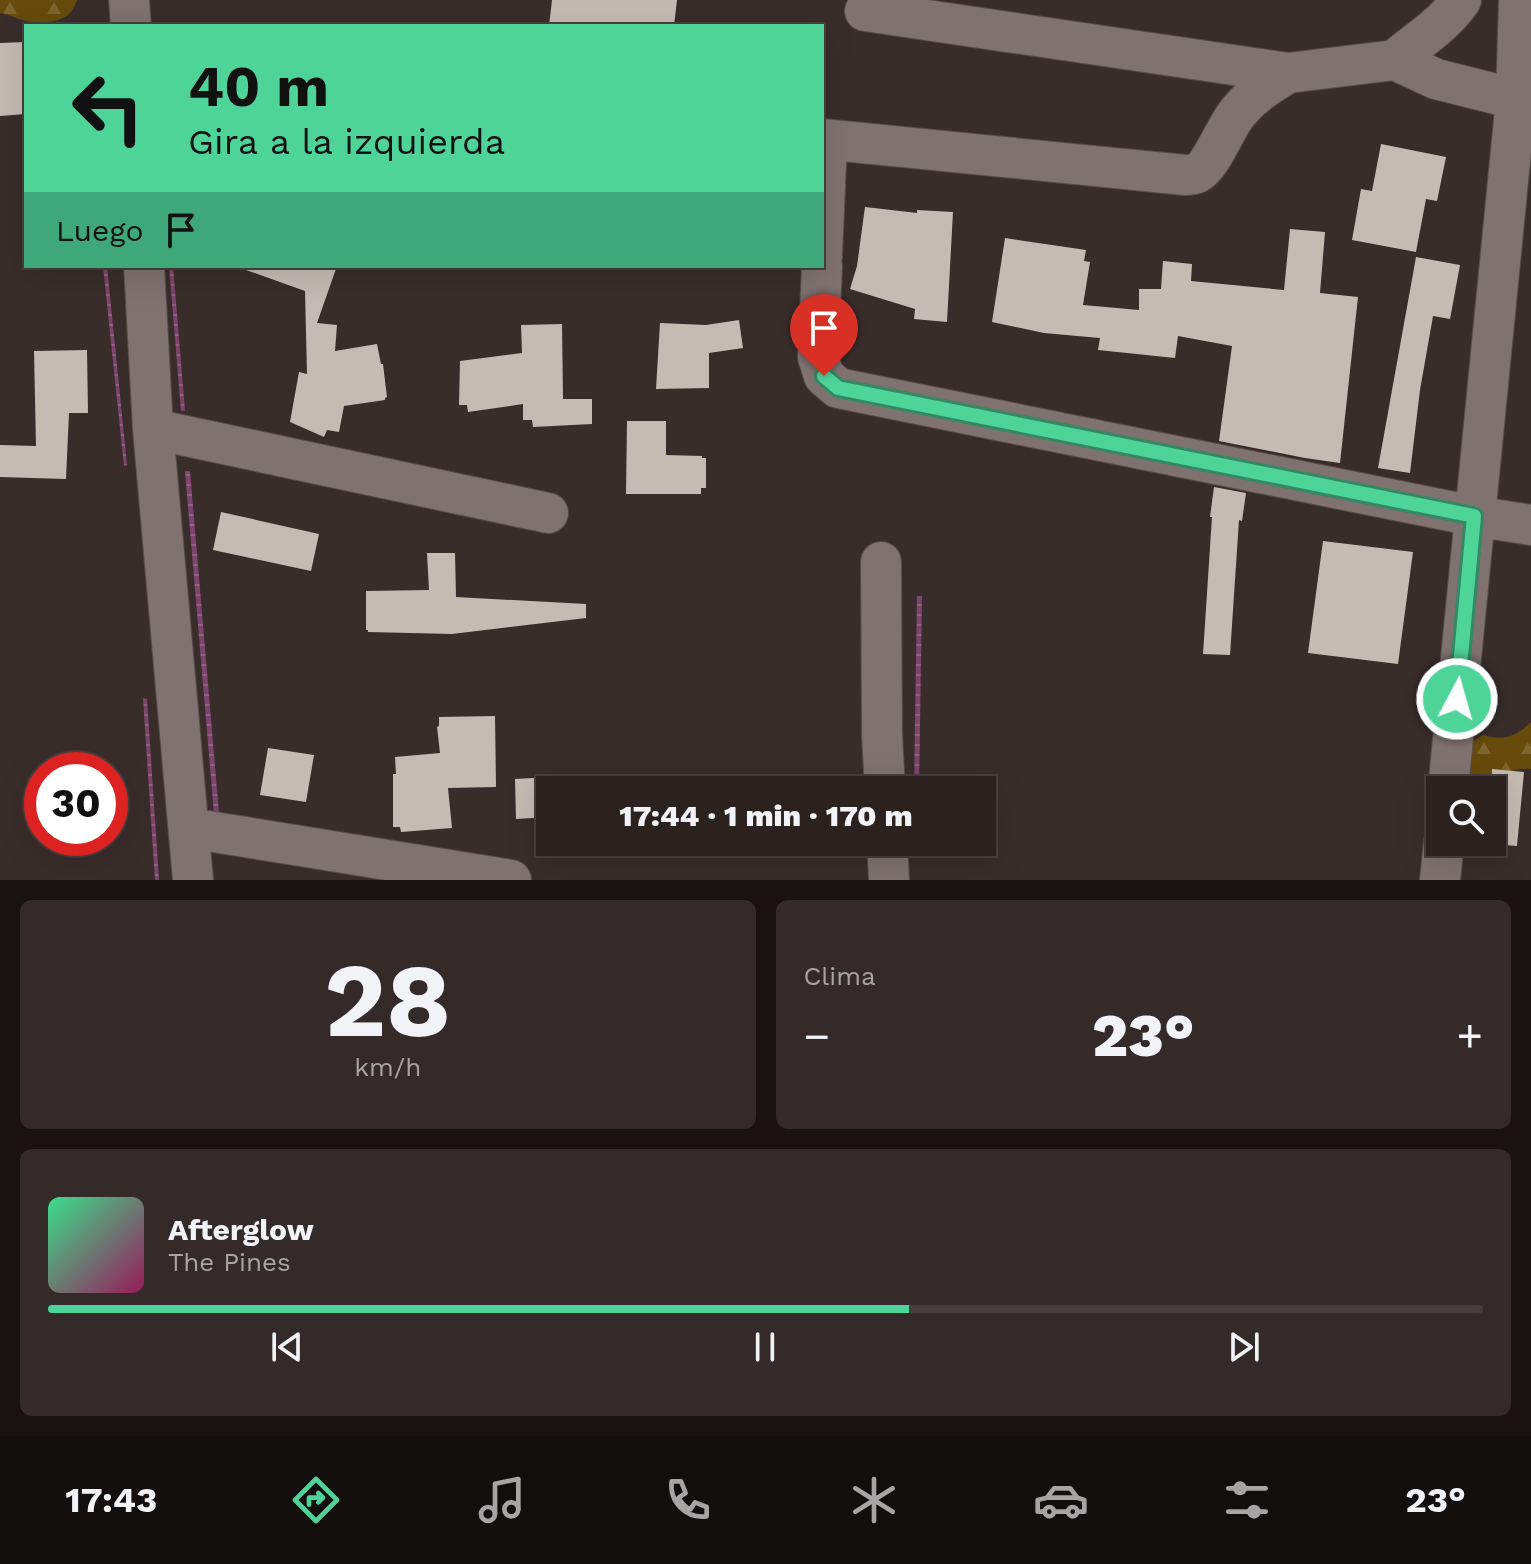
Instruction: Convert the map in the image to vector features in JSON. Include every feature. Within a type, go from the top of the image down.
[{"type":"street","points":[[129,0],[131,24]]},
{"type":"street","points":[[865,11],[1288,73],[1395,60],[1452,13],[1461,0]]},
{"type":"street","points":[[1449,776],[1474,516],[1524,102],[1519,0]]},
{"type":"street","points":[[1395,60],[1436,79],[1524,102]]},
{"type":"street","points":[[824,140],[1185,175],[1199,172],[1210,161],[1230,122],[1256,93],[1288,73]]},
{"type":"street","points":[[144,268],[153,429],[193,880]]},
{"type":"street","points":[[822,268],[818,357],[824,376],[838,388],[1531,525]]},
{"type":"street","points":[[153,429],[548,513]]},
{"type":"street","points":[[881,562],[884,776]]},
{"type":"street","points":[[189,828],[511,880]]},
{"type":"street","points":[[888,856],[889,880]]},
{"type":"street","points":[[1440,880],[1443,856]]},
{"type":"green space","points":[[0,0],[77,0],[67,16],[38,23],[0,13]]},
{"type":"green space","points":[[1531,722],[1531,769],[1519,769],[1502,776],[1472,776],[1469,770],[1471,742],[1483,735],[1497,738],[1520,731]]},
{"type":"shaded area","points":[[103,268],[107,268],[127,465],[124,466]]},
{"type":"shaded area","points":[[169,268],[173,268],[185,411],[181,411]]},
{"type":"shaded area","points":[[185,471],[190,471],[219,814],[214,814]]},
{"type":"shaded area","points":[[917,596],[922,596],[919,776],[914,776]]},
{"type":"shaded area","points":[[143,698],[147,699],[159,880],[155,880]]},
{"type":"building","points":[[552,0],[677,0],[674,24],[549,24]]},
{"type":"building","points":[[24,42],[24,114],[0,116],[0,43]]},
{"type":"building","points":[[1381,144],[1446,157],[1437,201],[1426,199],[1416,252],[1352,240],[1361,189],[1372,191]]},
{"type":"building","points":[[865,207],[917,213],[917,210],[953,212],[947,322],[914,319],[915,309],[850,289],[857,266]]},
{"type":"building","points":[[1290,229],[1325,232],[1320,293],[1358,297],[1340,463],[1219,441],[1232,346],[1178,336],[1175,358],[1098,350],[1100,338],[1044,333],[992,322],[1005,238],[1086,250],[1084,261],[1090,262],[1083,305],[1139,310],[1139,289],[1161,289],[1163,261],[1192,264],[1191,281],[1284,290]]},
{"type":"building","points":[[1416,257],[1460,265],[1450,319],[1433,316],[1410,473],[1378,468]]},
{"type":"building","points":[[336,268],[317,323],[337,325],[335,351],[377,344],[383,364],[385,400],[344,406],[339,432],[327,430],[324,437],[290,422],[299,372],[307,374],[305,291],[246,270]]},
{"type":"building","points":[[739,320],[743,348],[709,353],[709,388],[656,389],[660,323],[706,325]]},
{"type":"building","points":[[562,324],[563,399],[592,399],[592,424],[533,427],[532,420],[523,420],[523,404],[468,412],[467,405],[459,405],[460,361],[522,353],[521,325]]},
{"type":"building","points":[[87,350],[88,413],[69,413],[66,479],[0,477],[0,445],[36,446],[34,351]]},
{"type":"building","points":[[627,421],[666,421],[666,455],[706,458],[706,488],[701,488],[701,494],[626,494]]},
{"type":"building","points":[[1214,487],[1246,493],[1242,521],[1239,520],[1230,655],[1203,654]]},
{"type":"building","points":[[221,512],[319,534],[311,571],[213,550]]},
{"type":"building","points":[[1323,541],[1413,552],[1398,664],[1308,653]]},
{"type":"building","points":[[427,553],[455,553],[456,597],[586,604],[586,618],[452,634],[368,632],[366,591],[429,590]]},
{"type":"building","points":[[495,716],[496,787],[448,788],[452,828],[401,832],[400,827],[393,827],[395,757],[440,753],[439,717]]},
{"type":"building","points":[[268,748],[314,755],[306,802],[260,795]]},
{"type":"building","points":[[1492,769],[1524,772],[1517,846],[1506,845],[1506,776],[1492,776]]},
{"type":"building","points":[[536,778],[536,818],[516,819],[515,779]]},
{"type":"route","points":[[824,376],[838,388],[1474,516],[1457,699]]}]
